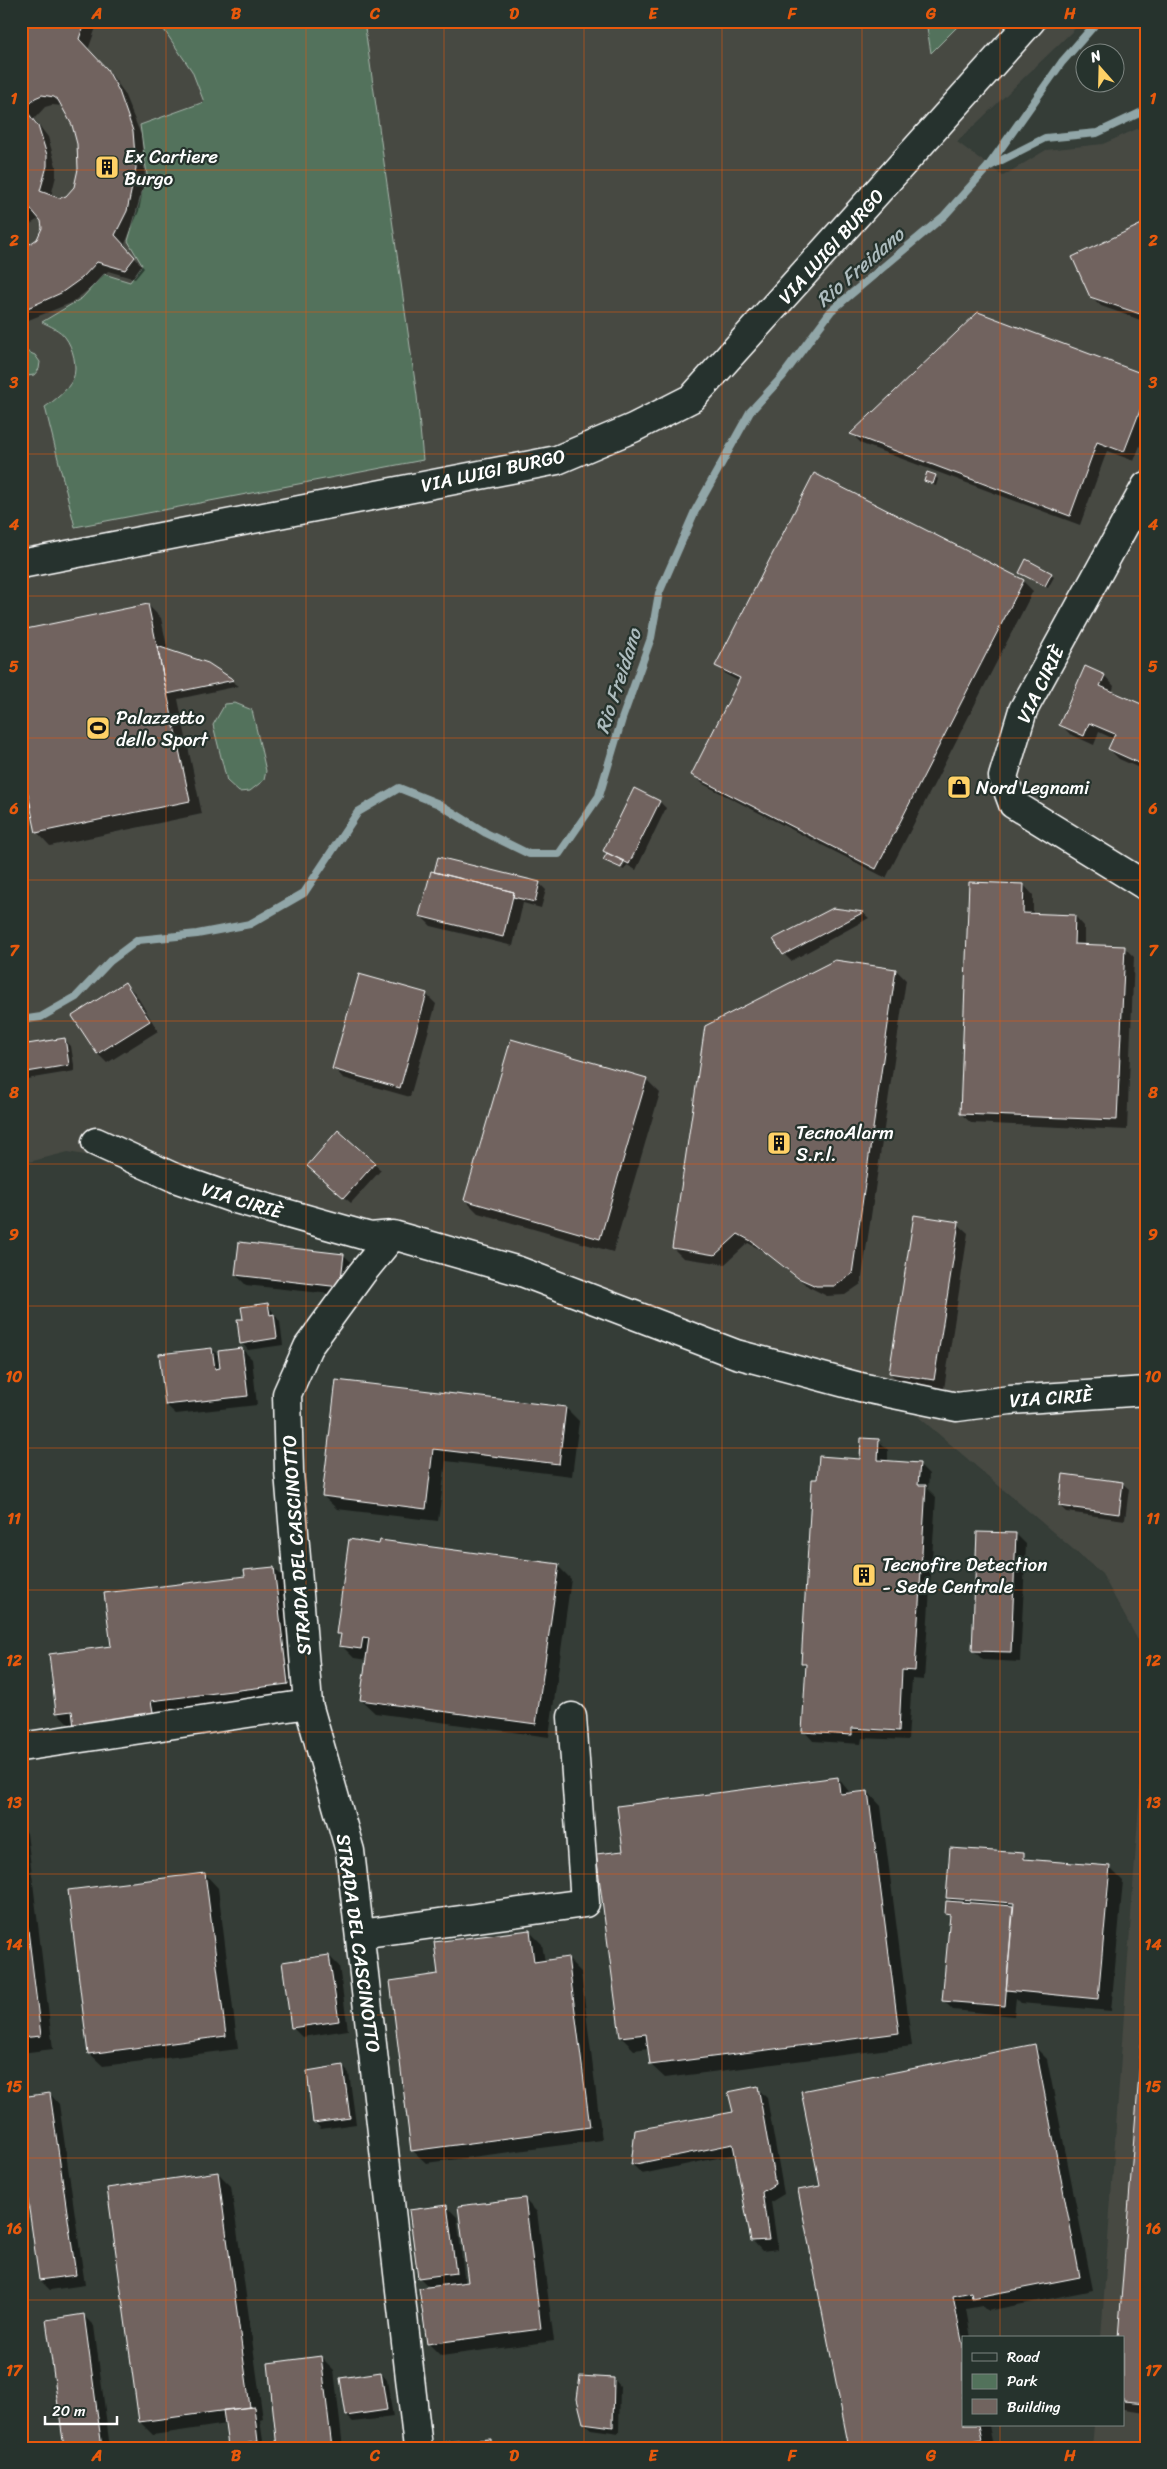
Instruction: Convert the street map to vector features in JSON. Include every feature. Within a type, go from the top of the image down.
[{"type":"street","name":"VIA LUIGI BURGO","points":[[21,564],[557,460],[633,428],[692,398],[1031,21]]},
{"type":"street","name":"VIA CIRIÈ","points":[[1146,486],[1023,710],[1003,777],[1013,804],[1146,886]]},
{"type":"street","name":"VIA CIRIÈ","points":[[96,1142],[176,1178],[232,1198],[370,1237],[393,1236],[519,1271],[736,1354],[860,1387],[957,1406],[1010,1400],[1146,1391]]},
{"type":"street","name":"STRADA DEL CASCINOTTO","points":[[393,1236],[362,1273],[308,1347],[287,1394],[288,1472],[308,1704],[350,1851],[418,2448]]},
{"type":"street","points":[[21,1747],[308,1704]]},
{"type":"street","points":[[360,1934],[585,1903],[572,1717]]},
{"type":"shaded area","points":[[21,21],[1083,21],[957,142],[1003,176],[1046,150],[1103,144],[1146,125],[1146,1655],[1102,1574],[900,1401],[510,1279],[182,1197],[143,1169],[113,1160],[68,1152],[21,1164]]},
{"type":"shaded area","points":[[1146,1705],[1146,2448],[1092,2448],[1094,2426],[1124,2426],[1124,2336],[1101,2336]]},
{"type":"green space","points":[[158,21],[364,21],[417,396],[423,460],[75,527],[45,407],[68,387],[73,379],[75,369],[74,358],[68,341],[63,335],[55,328],[42,322],[82,298],[104,274],[130,282],[142,265],[128,241],[147,175],[140,125],[204,102],[192,71]]},
{"type":"green space","points":[[926,21],[963,21],[931,53]]},
{"type":"green space","points":[[28,352],[35,355],[40,362],[39,369],[34,375],[21,377],[21,353]]},
{"type":"green space","points":[[235,703],[252,710],[266,771],[264,780],[250,791],[239,792],[227,781],[213,725],[225,704]]},
{"type":"building","name":"Ex Cartiere Burgo","points":[[21,21],[85,21],[79,39],[107,69],[119,91],[133,131],[136,168],[127,211],[115,235],[135,257],[125,270],[97,262],[82,278],[61,293],[21,311],[21,250],[37,239],[42,228],[41,221],[30,208],[21,214]],"holes":[[[42,95],[54,97],[58,100],[72,125],[77,144],[78,169],[74,187],[66,196],[59,198],[40,191],[47,166],[47,155],[38,126],[25,109],[35,98]]]},
{"type":"building","points":[[1146,222],[1146,316],[1090,297],[1072,257]]},
{"type":"building","points":[[978,312],[1146,375],[1146,395],[1124,452],[1097,442],[1070,516],[850,434]]},
{"type":"building","points":[[927,472],[936,475],[933,484],[924,481]]},
{"type":"building","points":[[814,473],[1024,580],[876,869],[691,775],[740,678],[715,666]]},
{"type":"building","points":[[1026,559],[1052,573],[1045,586],[1019,573]]},
{"type":"building","name":"Palazzetto dello Sport","points":[[148,604],[190,801],[36,833],[21,762],[21,630]]},
{"type":"building","points":[[157,646],[208,663],[234,680],[167,694]]},
{"type":"building","points":[[1085,666],[1105,675],[1100,686],[1146,706],[1146,748],[1139,763],[1108,749],[1115,734],[1089,723],[1084,736],[1059,725]]},
{"type":"building","points":[[21,762],[31,808],[21,810]]},
{"type":"building","points":[[634,788],[660,801],[629,864],[603,851]]},
{"type":"building","points":[[607,853],[624,861],[621,868],[603,860]]},
{"type":"building","points":[[438,857],[540,882],[535,902],[513,897],[514,892],[434,872]]},
{"type":"building","points":[[431,871],[514,892],[503,937],[419,916]]},
{"type":"building","points":[[969,882],[1024,884],[1023,913],[1075,915],[1074,944],[1125,946],[1117,1120],[960,1114]]},
{"type":"building","points":[[833,908],[864,912],[783,955],[773,939]]},
{"type":"building","name":"TecnoAlarm S.r.l.","points":[[835,960],[896,969],[852,1274],[835,1286],[816,1286],[798,1278],[751,1241],[738,1234],[715,1255],[672,1248],[705,1026]]},
{"type":"building","points":[[359,974],[427,993],[400,1088],[332,1069]]},
{"type":"building","points":[[125,982],[150,1021],[97,1054],[72,1016]]},
{"type":"building","points":[[65,1038],[69,1065],[21,1073],[21,1045]]},
{"type":"building","points":[[511,1039],[647,1078],[600,1239],[464,1200]]},
{"type":"building","points":[[338,1130],[375,1163],[344,1198],[307,1166]]},
{"type":"building","points":[[914,1215],[959,1222],[934,1380],[889,1373]]},
{"type":"building","points":[[239,1242],[344,1254],[340,1287],[235,1275]]},
{"type":"building","points":[[268,1303],[270,1315],[274,1314],[277,1338],[240,1344],[237,1319],[243,1319],[241,1307]]},
{"type":"building","points":[[212,1348],[215,1369],[220,1368],[218,1351],[242,1348],[248,1396],[165,1405],[159,1354]]},
{"type":"building","points":[[336,1380],[566,1407],[559,1464],[433,1449],[426,1509],[322,1496]]},
{"type":"building","name":"Tecnofire Detection - Sede Centrale","points":[[861,1438],[879,1439],[878,1460],[920,1463],[918,1485],[926,1485],[915,1671],[902,1670],[899,1731],[852,1728],[852,1735],[802,1732],[806,1664],[801,1664],[812,1479],[817,1479],[819,1456],[860,1459]]},
{"type":"building","points":[[1063,1474],[1123,1482],[1119,1514],[1059,1506]]},
{"type":"building","points":[[977,1532],[1016,1533],[1011,1652],[972,1651]]},
{"type":"building","points":[[349,1539],[379,1544],[380,1540],[559,1564],[536,1724],[360,1700],[369,1638],[363,1637],[361,1649],[339,1646],[341,1634],[336,1634]]},
{"type":"building","points":[[274,1567],[288,1684],[151,1701],[154,1717],[74,1727],[72,1711],[56,1713],[49,1654],[111,1646],[104,1593],[245,1576],[244,1570]]},
{"type":"building","points":[[838,1777],[840,1794],[868,1791],[899,2033],[650,2065],[646,2034],[620,2037],[596,1854],[623,1851],[617,1806]]},
{"type":"building","points":[[950,1848],[1024,1853],[1024,1859],[1110,1866],[1098,1999],[1006,1990],[1014,1903],[946,1898]]},
{"type":"building","points":[[21,1873],[41,2036],[21,2038]]},
{"type":"building","points":[[205,1873],[226,2036],[88,2054],[68,1890]]},
{"type":"building","points":[[946,1901],[1013,1906],[1005,2006],[942,2001],[950,1915],[945,1914]]},
{"type":"building","points":[[530,1930],[534,1962],[568,1957],[590,2127],[411,2151],[390,1981],[438,1974],[434,1942]]},
{"type":"building","points":[[329,1955],[339,2021],[291,2028],[282,1962]]},
{"type":"building","points":[[1145,1999],[1146,2403],[1124,2401],[1124,2336],[1118,2336]]},
{"type":"building","points":[[1035,2044],[1080,2277],[972,2298],[971,2292],[953,2296],[962,2341],[962,2426],[979,2426],[982,2440],[957,2445],[957,2448],[849,2448],[798,2190],[820,2186],[801,2091]]},
{"type":"building","points":[[343,2065],[350,2118],[313,2123],[307,2071]]},
{"type":"building","points":[[758,2086],[775,2184],[762,2192],[769,2240],[751,2241],[733,2144],[631,2165],[635,2130],[733,2112],[728,2092]]},
{"type":"building","points":[[50,2093],[76,2275],[39,2280],[21,2152],[21,2097]]},
{"type":"building","points":[[218,2172],[250,2407],[139,2422],[107,2188]]},
{"type":"building","points":[[525,2198],[541,2329],[427,2344],[419,2288],[468,2282],[458,2206]]},
{"type":"building","points":[[447,2205],[456,2273],[418,2278],[409,2210]]},
{"type":"building","points":[[84,2314],[102,2448],[64,2448],[46,2320]]},
{"type":"building","points":[[321,2356],[332,2448],[277,2448],[268,2363]]},
{"type":"building","points":[[381,2372],[387,2410],[346,2416],[340,2378]]},
{"type":"building","points":[[580,2376],[614,2378],[613,2427],[583,2423],[577,2399]]},
{"type":"building","points":[[254,2407],[258,2442],[228,2446],[223,2410]]},
{"type":"building","points":[[491,2439],[491,2448],[443,2448],[443,2442]]},
{"type":"building","points":[[258,2442],[259,2448],[214,2448],[228,2446]]},
{"type":"waterway","name":"Rio Freidano","points":[[21,1020],[41,1017],[76,997],[110,961],[138,940],[197,934],[250,924],[304,893],[358,812],[399,788],[439,804],[486,833],[529,854],[559,854],[599,796],[622,719],[651,638],[659,593],[695,511],[750,412],[782,377],[831,311],[944,216],[987,168],[1062,62],[1098,21]]},
{"type":"waterway","points":[[988,167],[1045,138],[1097,133],[1146,110]]},
{"type":"place","name":"Ex Cartiere Burgo","points":[[107,167]]},
{"type":"place","name":"Palazzetto dello Sport","points":[[98,728]]},
{"type":"place","name":"Nord Legnami","points":[[959,787]]},
{"type":"place","name":"TecnoAlarm S.r.l.","points":[[779,1143]]},
{"type":"place","name":"Tecnofire Detection - Sede Centrale","points":[[864,1575]]}]
